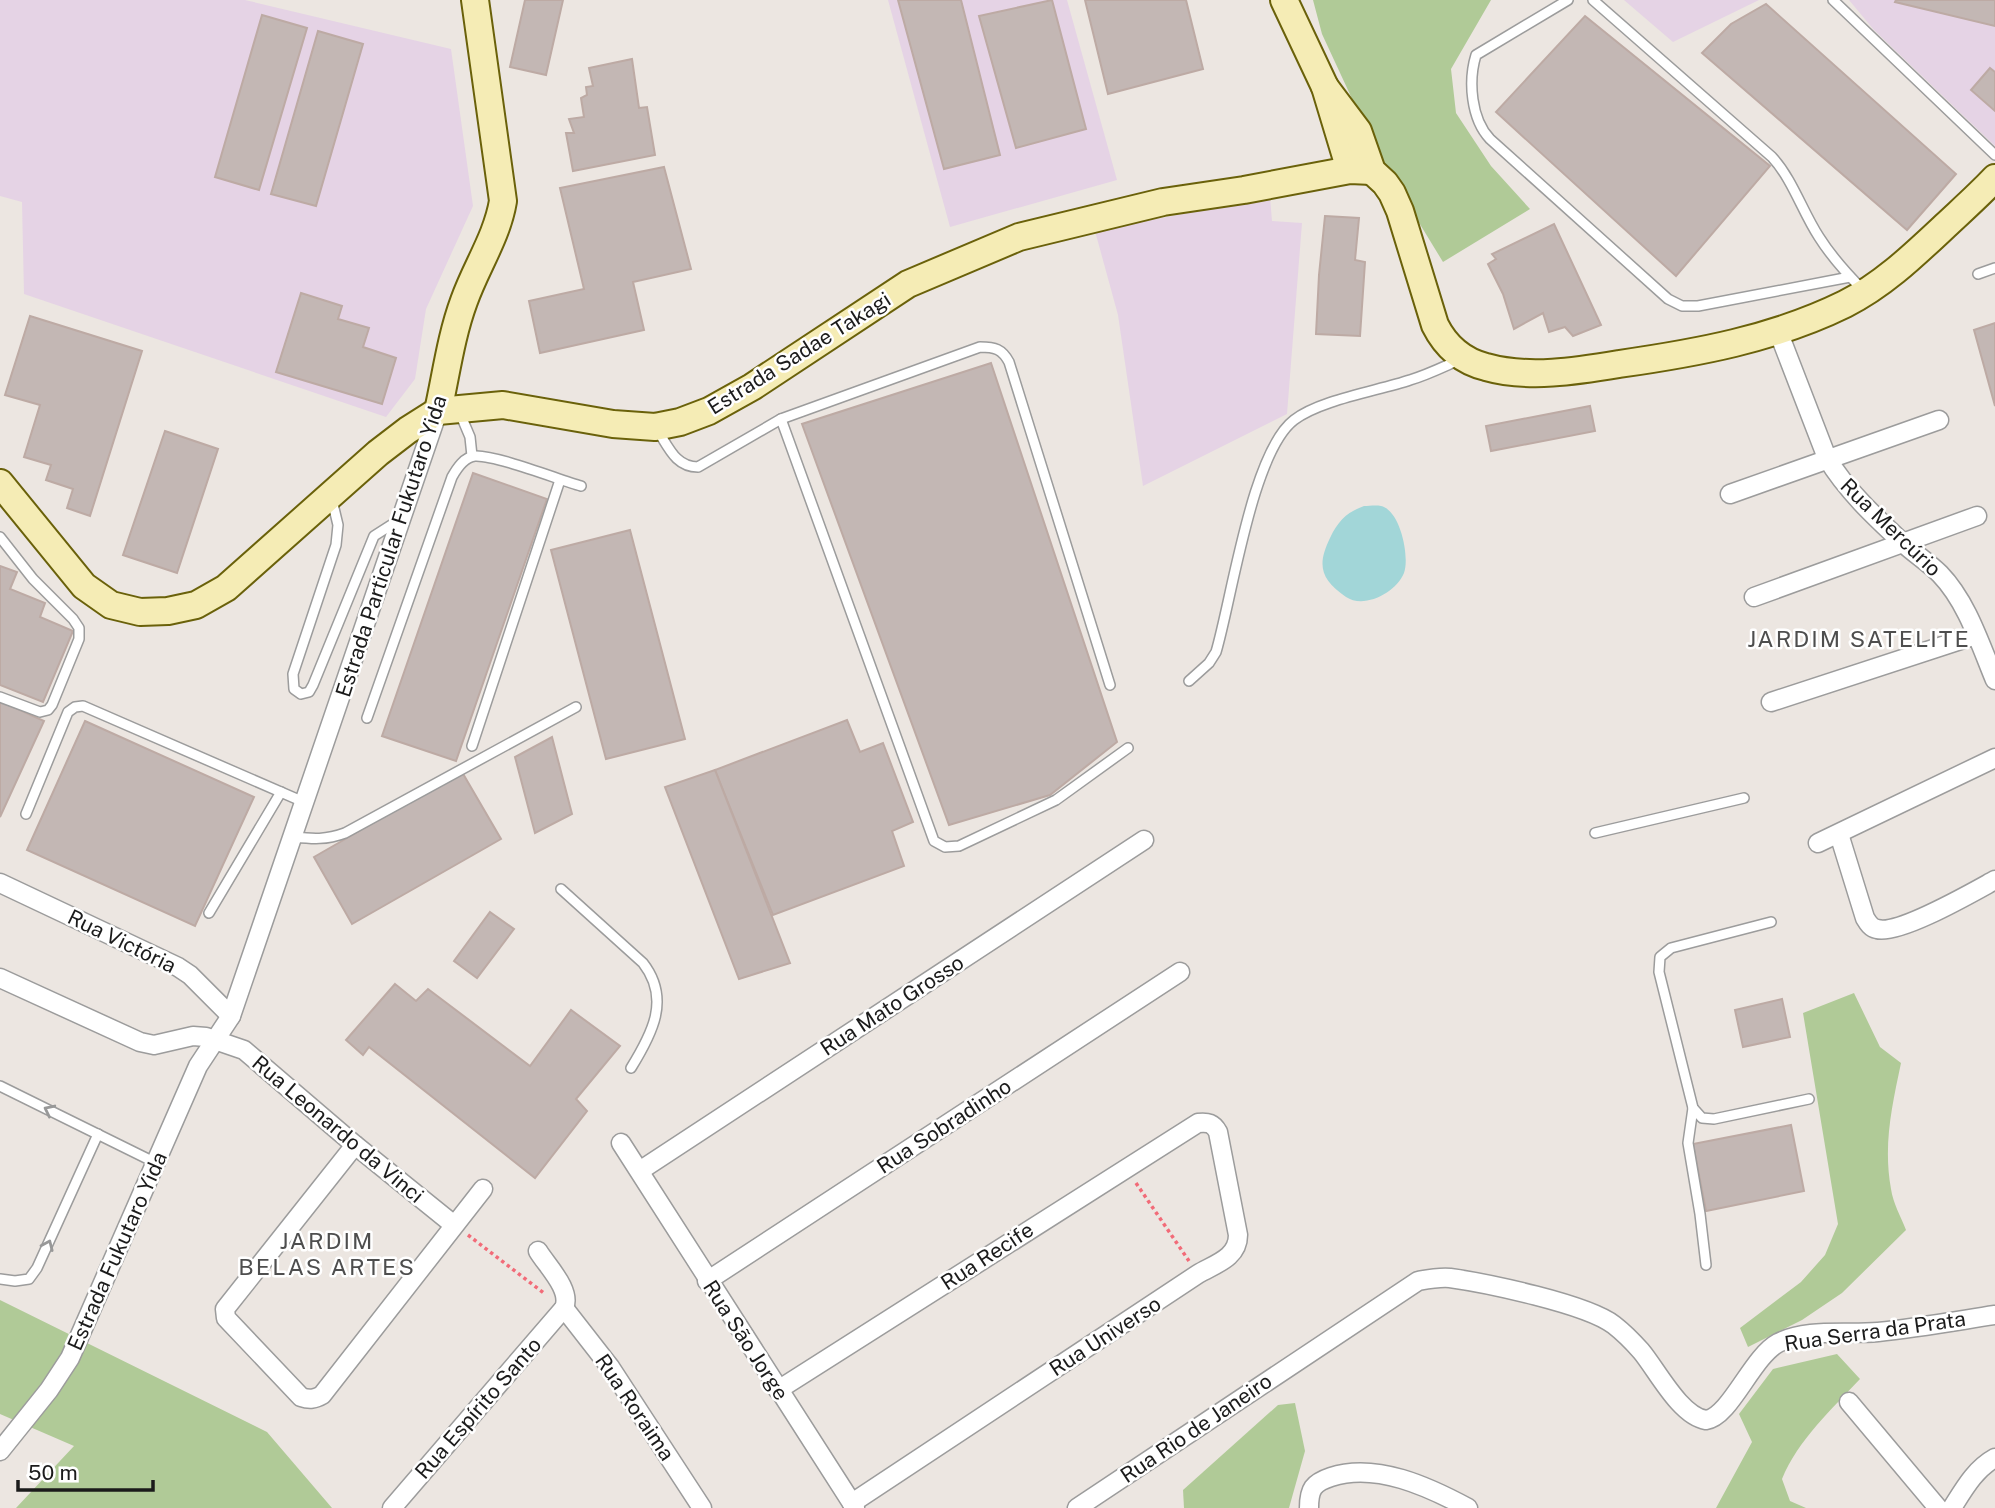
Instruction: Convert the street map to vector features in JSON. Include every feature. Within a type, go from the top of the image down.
[{"type":"street","name":"Estrada Particular Fukutaro Yida","points":[[217,1041],[231,1016],[402,517],[448,410],[458,318],[500,220],[503,201],[475,0]]},
{"type":"street","points":[[1284,0],[1361,171],[1385,183],[1400,211],[1435,325],[1443,341],[1463,358],[1485,367],[1510,372],[1581,369],[1718,347],[1778,331],[1845,304],[1857,285],[1905,264],[1995,178]]},
{"type":"street","name":"Estrada Sadae Takagi","points":[[0,483],[84,586],[111,605],[140,612],[168,611],[196,605],[226,588],[378,453],[408,430],[448,410],[503,405],[613,424],[655,427],[680,422],[709,411],[752,387],[908,284],[1019,237],[1163,202],[1361,171]]},
{"type":"street","name":"Rua Mercúrio","points":[[1778,331],[1827,458],[1848,489],[1903,543],[1940,574],[1952,589],[1995,680]]},
{"type":"street","points":[[1731,494],[1827,458],[1939,421]]},
{"type":"street","points":[[1754,597],[1977,516]]},
{"type":"street","points":[[1771,702],[1976,635]]},
{"type":"street","points":[[1818,843],[1995,758]]},
{"type":"street","points":[[1839,834],[1864,918],[1870,926],[1877,929],[1900,927],[1995,880]]},
{"type":"street","name":"Rua Mato Grosso","points":[[641,1170],[1144,840]]},
{"type":"street","name":"Rua Victória","points":[[0,883],[178,967],[190,975],[231,1016]]},
{"type":"street","name":"Rua Sobradinho","points":[[708,1281],[1180,972]]},
{"type":"street","points":[[0,978],[140,1042],[154,1045],[193,1036],[217,1041]]},
{"type":"street","name":"Rua Leonardo da Vinci","points":[[217,1041],[244,1050],[454,1225]]},
{"type":"street","name":"Estrada Fukutaro Yida","points":[[0,1451],[70,1359],[198,1066],[217,1041]]},
{"type":"street","name":"Rua Universo","points":[[853,1506],[1198,1274],[1231,1255],[1238,1246],[1238,1236],[1219,1132],[1214,1125],[1207,1122],[1198,1123]]},
{"type":"street","name":"Rua Recife","points":[[778,1390],[1198,1123]]},
{"type":"street","name":"Rua São Jorge","points":[[621,1143],[641,1170],[708,1281],[853,1506]]},
{"type":"street","points":[[355,1145],[225,1310],[226,1318],[301,1397],[316,1399],[322,1395],[483,1189]]},
{"type":"street","name":"Rua Roraima","points":[[538,1251],[566,1293],[567,1302],[564,1308],[610,1367],[702,1508]]},
{"type":"street","name":"Rua Serra da Prata","points":[[1280,1372],[1405,1288],[1418,1281],[1449,1278],[1580,1308],[1597,1315],[1613,1324],[1639,1350],[1691,1414],[1706,1420],[1716,1416],[1729,1402],[1754,1366],[1774,1345],[1787,1339],[1808,1335],[1877,1332],[1995,1315]]},
{"type":"street","name":"Rua Espírito Santo","points":[[392,1508],[564,1308]]},
{"type":"street","name":"Rua Rio de Janeiro","points":[[1077,1508],[1280,1372]]},
{"type":"street","points":[[1849,1402],[1938,1508]]},
{"type":"street","points":[[1952,1508],[1984,1464],[1995,1458]]},
{"type":"street","points":[[1309,1508],[1312,1486],[1343,1473],[1367,1473],[1433,1490],[1468,1508]]},
{"type":"lane","points":[[1567,0],[1476,55],[1472,68],[1474,106],[1481,131],[1668,299],[1682,306],[1857,285]]},
{"type":"lane","points":[[1594,0],[1772,157],[1787,177],[1818,236],[1857,285]]},
{"type":"lane","points":[[1833,0],[1995,155]]},
{"type":"lane","points":[[1978,274],[1995,268]]},
{"type":"lane","points":[[655,427],[678,462],[687,467],[698,467],[781,419],[980,346],[992,346],[1003,352],[1009,362],[1110,685]]},
{"type":"lane","points":[[1189,681],[1209,663],[1216,652],[1256,487],[1279,437],[1293,421],[1313,410],[1412,380],[1463,358]]},
{"type":"lane","points":[[448,410],[470,438],[472,456]]},
{"type":"lane","points":[[781,419],[934,841],[945,847],[959,846],[1056,800],[1128,748]]},
{"type":"lane","points":[[367,719],[458,466],[472,456],[489,458],[581,486]]},
{"type":"lane","points":[[472,746],[560,480]]},
{"type":"lane","points":[[331,495],[337,515],[338,535],[293,674],[294,689],[301,694],[309,692],[313,685],[374,536],[402,517]]},
{"type":"lane","points":[[0,537],[33,579],[74,619],[79,628],[79,639],[48,710],[40,712],[0,697]]},
{"type":"lane","points":[[26,814],[68,712],[83,706],[306,803]]},
{"type":"lane","points":[[294,837],[330,839],[345,833],[576,707]]},
{"type":"lane","points":[[209,912],[281,792]]},
{"type":"lane","points":[[1595,833],[1744,798]]},
{"type":"lane","points":[[561,889],[643,963],[653,976],[657,1004],[655,1019],[648,1040],[631,1068]]},
{"type":"lane","points":[[1706,1265],[1688,1143],[1693,1108],[1659,972],[1660,957],[1671,948],[1771,922]]},
{"type":"lane","points":[[0,1086],[156,1163]]},
{"type":"lane","points":[[1693,1108],[1702,1118],[1714,1119],[1809,1099]]},
{"type":"lane","points":[[0,1279],[29,1279],[37,1268],[97,1134]]},
{"type":"path","points":[[1125,1167],[1198,1274]]},
{"type":"path","points":[[454,1225],[564,1308]]},
{"type":"shaded area","points":[[0,0],[245,0],[451,49],[473,206],[426,309],[415,379],[386,417],[24,294],[22,202],[0,196]]},
{"type":"shaded area","points":[[888,0],[1067,0],[1117,180],[950,227]]},
{"type":"shaded area","points":[[1624,0],[1759,0],[1673,42]]},
{"type":"shaded area","points":[[1849,0],[1995,0],[1995,146],[1874,30]]},
{"type":"shaded area","points":[[1270,197],[1272,221],[1302,223],[1287,414],[1143,486],[1118,315],[1095,231]]},
{"type":"green space","points":[[1313,0],[1491,0],[1451,69],[1456,113],[1491,166],[1530,209],[1443,262],[1379,157],[1322,34]]},
{"type":"green space","points":[[1854,993],[1880,1047],[1901,1063],[1892,1110],[1888,1157],[1892,1194],[1906,1230],[1842,1293],[1802,1320],[1748,1347],[1740,1328],[1801,1282],[1825,1255],[1838,1224],[1803,1013]]},
{"type":"green space","points":[[0,1300],[267,1432],[332,1508],[16,1508],[74,1446],[0,1414]]},
{"type":"green space","points":[[1837,1354],[1860,1379],[1806,1438],[1782,1479],[1790,1501],[1806,1508],[1716,1508],[1752,1442],[1739,1414],[1773,1369]]},
{"type":"green space","points":[[1295,1403],[1305,1451],[1289,1508],[1184,1508],[1183,1490],[1278,1405]]},
{"type":"water","points":[[1364,506],[1381,506],[1388,509],[1393,516],[1402,535],[1406,565],[1400,580],[1387,593],[1362,601],[1346,597],[1337,590],[1326,578],[1322,564],[1336,527],[1348,514]]},
{"type":"building","points":[[525,0],[563,0],[546,75],[510,67]]},
{"type":"building","points":[[898,0],[961,0],[1000,155],[944,169]]},
{"type":"building","points":[[1052,0],[1086,129],[1016,148],[979,16]]},
{"type":"building","points":[[1085,0],[1186,0],[1203,69],[1108,94]]},
{"type":"building","points":[[1995,0],[1995,26],[1895,2]]},
{"type":"building","points":[[1766,4],[1956,174],[1907,230],[1702,53],[1731,24]]},
{"type":"building","points":[[262,15],[307,28],[259,190],[215,177]]},
{"type":"building","points":[[1585,16],[1770,166],[1676,276],[1496,112]]},
{"type":"building","points":[[318,31],[363,44],[316,206],[271,194]]},
{"type":"building","points":[[632,59],[639,108],[647,107],[655,155],[573,171],[566,133],[574,133],[569,119],[584,117],[581,98],[587,95],[586,87],[593,86],[589,68]]},
{"type":"building","points":[[1990,68],[1995,72],[1995,111],[1971,90]]},
{"type":"building","points":[[664,167],[691,269],[633,282],[644,330],[540,353],[529,301],[584,289],[560,188]]},
{"type":"building","points":[[1325,216],[1359,218],[1355,260],[1365,262],[1360,336],[1316,334]]},
{"type":"building","points":[[1554,224],[1601,325],[1573,336],[1565,327],[1549,332],[1543,313],[1514,329],[1503,294],[1488,264],[1496,259],[1492,254]]},
{"type":"building","points":[[301,293],[342,306],[338,319],[369,328],[363,347],[396,358],[382,404],[276,372]]},
{"type":"building","points":[[30,316],[142,351],[90,516],[67,508],[73,489],[46,480],[51,465],[24,457],[40,405],[5,395]]},
{"type":"building","points":[[1995,323],[1995,406],[1974,330]]},
{"type":"building","points":[[991,363],[1117,742],[1050,795],[949,825],[802,424]]},
{"type":"building","points":[[1590,406],[1595,431],[1491,451],[1486,426]]},
{"type":"building","points":[[165,431],[218,449],[177,573],[123,555]]},
{"type":"building","points":[[473,473],[547,499],[456,761],[382,736]]},
{"type":"building","points":[[630,530],[685,739],[606,759],[551,550]]},
{"type":"building","points":[[0,566],[17,572],[10,589],[45,603],[40,617],[73,631],[43,702],[0,685]]},
{"type":"building","points":[[0,701],[44,721],[0,817]]},
{"type":"building","points":[[847,720],[860,752],[883,743],[913,822],[892,831],[904,866],[773,915],[715,770]]},
{"type":"building","points":[[85,721],[254,797],[195,926],[27,850]]},
{"type":"building","points":[[552,737],[572,814],[535,833],[515,757]]},
{"type":"building","points":[[715,770],[790,963],[739,979],[665,787]]},
{"type":"building","points":[[462,772],[501,839],[352,924],[314,857]]},
{"type":"building","points":[[490,912],[514,929],[477,978],[454,961]]},
{"type":"building","points":[[395,984],[416,1001],[428,989],[530,1066],[571,1010],[620,1046],[576,1099],[587,1111],[535,1178],[369,1047],[363,1055],[346,1040]]},
{"type":"building","points":[[1782,999],[1790,1037],[1743,1047],[1735,1010]]},
{"type":"building","points":[[1791,1125],[1804,1191],[1706,1211],[1693,1144]]},
{"type":"district","name":"JARDIM SATELITE","points":[[1859,638]]},
{"type":"district","name":"JARDIM BELAS ARTES","points":[[327,1253]]}]
